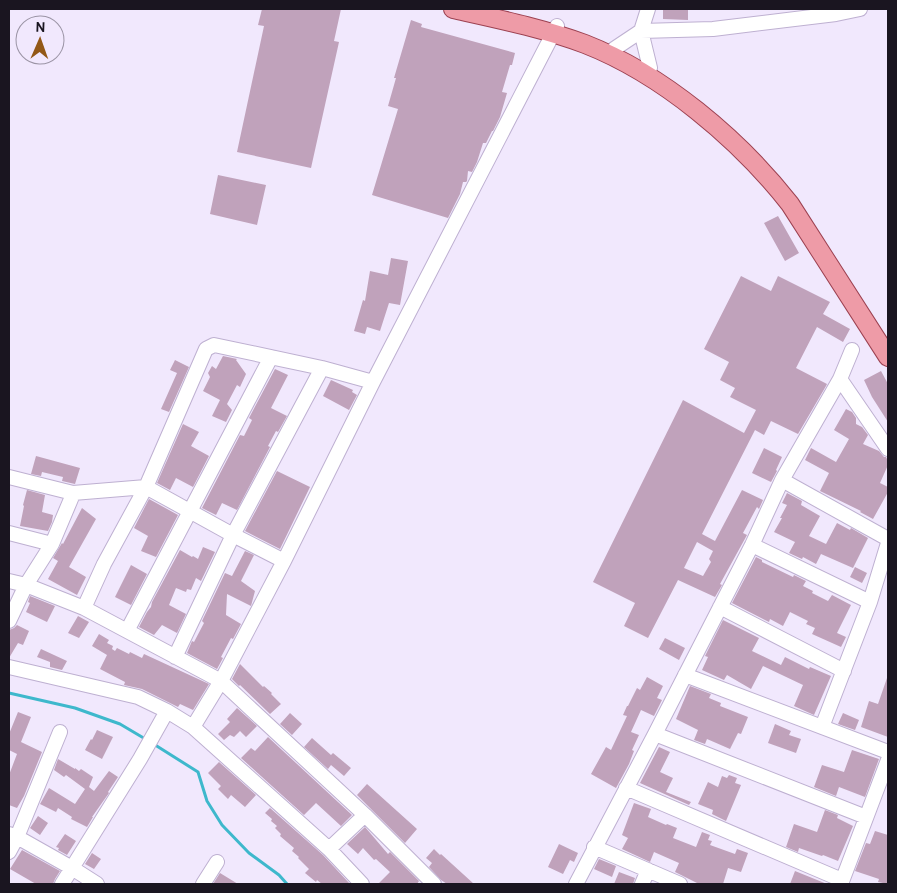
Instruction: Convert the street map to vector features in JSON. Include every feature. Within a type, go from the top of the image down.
[{"type":"main road","points":[[453,9],[485,11],[591,38],[614,48],[650,68],[699,102],[745,142],[780,177],[888,343]]},
{"type":"main road","points":[[555,30],[609,55],[646,75],[693,108],[740,148],[791,206],[888,357]]},
{"type":"street","points":[[648,9],[641,31],[650,68]]},
{"type":"street","points":[[614,48],[641,31],[713,29],[836,14],[860,9]]},
{"type":"street","points":[[193,727],[221,681],[284,561],[373,382],[555,30]]},
{"type":"street","points":[[84,608],[104,564],[146,487],[206,349],[214,344],[322,368],[373,382]]},
{"type":"street","points":[[576,884],[752,545],[782,480],[840,379],[852,350]]},
{"type":"street","points":[[127,631],[271,356]]},
{"type":"street","points":[[175,657],[233,534],[322,368]]},
{"type":"street","points":[[840,379],[888,449]]},
{"type":"street","points":[[9,477],[73,493],[146,487],[284,561]]},
{"type":"street","points":[[782,480],[888,539]]},
{"type":"street","points":[[9,620],[26,585],[52,544],[73,493]]},
{"type":"street","points":[[9,533],[52,544]]},
{"type":"street","points":[[822,727],[870,602],[888,543]]},
{"type":"street","points":[[752,545],[870,602]]},
{"type":"street","points":[[9,581],[26,585],[84,608],[221,681],[366,815],[434,884]]},
{"type":"street","points":[[720,607],[844,670]]},
{"type":"street","points":[[9,667],[138,697],[168,711],[193,727],[329,849],[362,884]]},
{"type":"street","points":[[685,675],[888,752]]},
{"type":"street","points":[[62,884],[168,711]]},
{"type":"street","points":[[9,852],[13,835],[60,732]]},
{"type":"street","points":[[655,734],[866,817]]},
{"type":"street","points":[[626,788],[842,882],[888,760]]},
{"type":"street","points":[[329,849],[366,815]]},
{"type":"street","points":[[13,835],[97,884]]},
{"type":"street","points":[[594,847],[680,884]]},
{"type":"street","points":[[203,884],[217,862]]},
{"type":"street","points":[[642,884],[648,870]]},
{"type":"building","points":[[262,9],[341,9],[334,41],[339,42],[311,168],[237,152],[264,26],[258,25]]},
{"type":"building","points":[[663,9],[688,9],[688,20],[663,19]]},
{"type":"building","points":[[411,20],[422,24],[421,27],[515,53],[502,92],[507,93],[500,117],[486,143],[483,143],[472,172],[468,171],[467,181],[463,182],[460,194],[448,218],[372,195],[398,109],[388,106]]},
{"type":"building","points":[[218,175],[266,185],[257,225],[210,214]]},
{"type":"building","points":[[778,216],[799,253],[785,261],[764,223]]},
{"type":"building","points":[[391,258],[408,261],[400,305],[389,303],[380,331],[367,327],[365,334],[354,331],[363,300],[365,301],[370,271],[388,275]]},
{"type":"building","points":[[741,276],[771,291],[778,276],[830,302],[823,314],[850,329],[843,342],[817,327],[796,368],[827,384],[826,386],[798,434],[771,421],[764,435],[755,430],[702,534],[715,541],[742,490],[763,500],[759,509],[757,507],[743,533],[747,535],[720,584],[722,585],[715,597],[678,580],[648,638],[624,626],[635,603],[593,582],[683,400],[744,433],[756,410],[730,397],[735,388],[720,380],[729,362],[704,349]],"holes":[[[697,542],[713,551],[709,559],[711,562],[703,576],[684,568]]]},
{"type":"building","points":[[223,356],[237,359],[246,374],[240,387],[237,385],[227,404],[232,410],[226,422],[212,416],[220,400],[203,391],[210,377],[208,373],[212,366],[216,369]]},
{"type":"building","points":[[175,360],[189,367],[169,412],[161,409],[177,373],[170,370]]},
{"type":"building","points":[[275,369],[288,375],[271,408],[287,416],[268,446],[270,447],[237,510],[222,503],[216,515],[202,508],[240,435],[244,436],[252,420],[249,418]]},
{"type":"building","points":[[881,371],[888,384],[888,422],[864,380]]},
{"type":"building","points":[[331,380],[353,390],[352,392],[357,395],[349,410],[323,396]]},
{"type":"building","points":[[846,409],[852,412],[856,418],[856,424],[862,427],[868,435],[863,444],[879,451],[888,461],[880,483],[888,487],[888,492],[873,519],[820,491],[829,473],[805,460],[811,448],[836,462],[849,439],[834,430]]},
{"type":"building","points":[[183,424],[199,432],[191,446],[209,456],[193,487],[176,478],[170,490],[157,483]]},
{"type":"building","points":[[764,448],[782,457],[771,482],[752,473]]},
{"type":"building","points":[[36,456],[80,468],[75,484],[62,481],[63,477],[42,472],[41,476],[31,474]]},
{"type":"building","points":[[277,471],[310,487],[280,549],[245,531]]},
{"type":"building","points":[[27,490],[45,495],[42,512],[53,515],[48,531],[20,526]]},
{"type":"building","points":[[787,493],[802,501],[801,505],[820,516],[809,536],[826,544],[837,523],[850,530],[851,528],[868,538],[853,568],[821,554],[816,564],[803,557],[802,559],[789,553],[795,542],[774,532],[787,505],[782,503]]},
{"type":"building","points":[[149,499],[178,515],[156,557],[141,551],[148,536],[134,528]]},
{"type":"building","points":[[82,508],[96,519],[69,567],[86,577],[77,595],[48,579],[58,561],[53,558],[63,544]]},
{"type":"building","points":[[203,547],[215,552],[201,581],[196,578],[191,590],[187,589],[186,592],[176,588],[169,605],[186,614],[177,633],[162,625],[154,635],[139,627],[180,550],[198,559]]},
{"type":"building","points":[[245,551],[254,555],[241,581],[255,591],[251,606],[227,594],[226,615],[241,624],[233,639],[231,638],[217,669],[187,653],[192,641],[194,642],[204,623],[202,621],[225,573],[232,576]]},
{"type":"building","points":[[756,557],[762,560],[762,562],[793,577],[794,575],[806,581],[803,586],[813,591],[812,593],[828,601],[832,595],[851,605],[837,633],[846,637],[841,647],[812,634],[815,628],[806,624],[808,621],[790,612],[783,626],[770,619],[769,622],[732,603]]},
{"type":"building","points":[[131,565],[147,574],[131,605],[115,597]]},
{"type":"building","points":[[855,567],[867,573],[862,583],[850,577]]},
{"type":"building","points":[[30,596],[55,606],[47,622],[26,612],[30,603],[28,602]]},
{"type":"building","points":[[78,616],[89,622],[79,638],[68,633]]},
{"type":"building","points":[[723,620],[759,638],[752,651],[781,665],[785,657],[809,669],[810,667],[831,676],[814,715],[794,706],[803,685],[763,666],[751,689],[727,675],[724,680],[702,670],[708,657],[705,656]]},
{"type":"building","points":[[17,625],[29,631],[23,645],[18,643],[9,658],[9,630]]},
{"type":"building","points":[[99,634],[109,640],[107,643],[113,646],[112,649],[115,651],[117,648],[142,658],[144,654],[209,684],[193,710],[180,704],[178,707],[142,689],[124,685],[125,682],[100,669],[107,655],[92,646]]},
{"type":"building","points":[[665,638],[685,648],[679,660],[659,649]]},
{"type":"building","points":[[41,649],[67,661],[62,670],[50,667],[50,662],[37,657]]},
{"type":"building","points":[[240,664],[263,687],[272,693],[281,704],[270,714],[232,679]]},
{"type":"building","points":[[647,677],[663,686],[657,698],[662,700],[654,716],[641,710],[631,732],[639,735],[632,750],[634,751],[616,788],[591,774],[606,747],[611,750],[627,716],[623,715],[627,706],[637,688],[640,690]]},
{"type":"building","points":[[887,678],[888,737],[861,727],[869,701],[878,704]]},
{"type":"building","points":[[690,686],[711,694],[709,698],[721,703],[720,706],[748,717],[741,734],[738,733],[730,749],[707,739],[705,744],[694,740],[698,730],[676,719]]},
{"type":"building","points":[[237,708],[257,726],[246,737],[240,731],[234,737],[230,735],[224,740],[218,734],[230,722],[227,719]]},
{"type":"building","points":[[18,712],[31,717],[21,742],[42,752],[24,796],[17,808],[9,805],[9,775],[17,754],[9,750],[9,734]]},
{"type":"building","points":[[290,713],[302,724],[292,735],[280,724]]},
{"type":"building","points":[[843,713],[859,720],[855,730],[838,724]]},
{"type":"building","points":[[775,724],[791,731],[789,735],[801,739],[796,753],[768,743]]},
{"type":"building","points":[[97,730],[113,737],[102,759],[85,750]]},
{"type":"building","points":[[268,737],[352,815],[341,826],[316,803],[304,815],[241,758],[251,748],[255,751]]},
{"type":"building","points":[[312,738],[331,755],[333,753],[351,768],[344,776],[331,765],[328,769],[304,747]]},
{"type":"building","points":[[659,747],[670,752],[660,772],[673,778],[666,792],[691,802],[689,805],[640,783]]},
{"type":"building","points":[[852,750],[879,759],[865,797],[839,787],[836,796],[814,787],[822,765],[844,772]]},
{"type":"building","points":[[58,759],[79,771],[81,769],[93,777],[89,787],[94,791],[109,771],[118,777],[87,827],[71,819],[72,817],[58,808],[56,812],[40,804],[49,788],[75,804],[85,789],[66,775],[64,777],[54,770]]},
{"type":"building","points":[[219,762],[256,795],[245,807],[231,795],[228,799],[218,789],[221,786],[208,773]]},
{"type":"building","points":[[729,775],[737,778],[735,783],[741,785],[726,821],[712,814],[713,810],[698,804],[708,782],[718,787],[722,776],[727,778]]},
{"type":"building","points":[[367,784],[417,829],[405,843],[357,795]]},
{"type":"building","points":[[634,803],[651,809],[648,817],[677,828],[673,838],[696,847],[702,832],[710,835],[708,840],[712,841],[710,845],[735,854],[737,849],[748,853],[741,872],[728,868],[723,884],[699,884],[675,872],[679,863],[654,852],[650,862],[622,849],[628,838],[622,835]]},
{"type":"building","points":[[270,808],[323,855],[350,884],[322,884],[317,880],[316,882],[305,873],[309,869],[292,851],[294,848],[280,836],[281,834],[275,828],[277,826],[265,813]]},
{"type":"building","points":[[825,810],[838,815],[837,818],[853,826],[838,861],[799,848],[798,852],[786,847],[794,824],[817,832]]},
{"type":"building","points":[[38,816],[48,823],[40,835],[30,828]]},
{"type":"building","points":[[365,827],[388,854],[390,852],[419,881],[417,884],[378,884],[390,872],[376,859],[374,860],[363,848],[358,854],[347,844]]},
{"type":"building","points":[[875,831],[888,835],[888,884],[878,882],[879,879],[855,871],[866,843],[870,844]]},
{"type":"building","points":[[65,834],[76,841],[67,855],[56,847]]},
{"type":"building","points":[[559,844],[578,853],[574,862],[570,860],[563,874],[548,867]]},
{"type":"building","points":[[434,849],[474,884],[447,884],[441,880],[429,867],[432,863],[426,858]]},
{"type":"building","points":[[22,850],[60,871],[53,884],[36,884],[10,869]]},
{"type":"building","points":[[92,853],[101,859],[94,869],[85,864]]},
{"type":"building","points":[[599,859],[616,866],[612,877],[594,869]]},
{"type":"building","points":[[795,871],[827,884],[790,884]]},
{"type":"building","points":[[619,872],[635,878],[633,884],[614,884]]},
{"type":"building","points":[[220,873],[238,884],[213,884]]},
{"type":"waterway","points":[[9,693],[75,708],[120,724],[147,740]]},
{"type":"waterway","points":[[152,743],[198,772],[207,801],[222,825],[249,853],[279,875],[287,884]]}]
